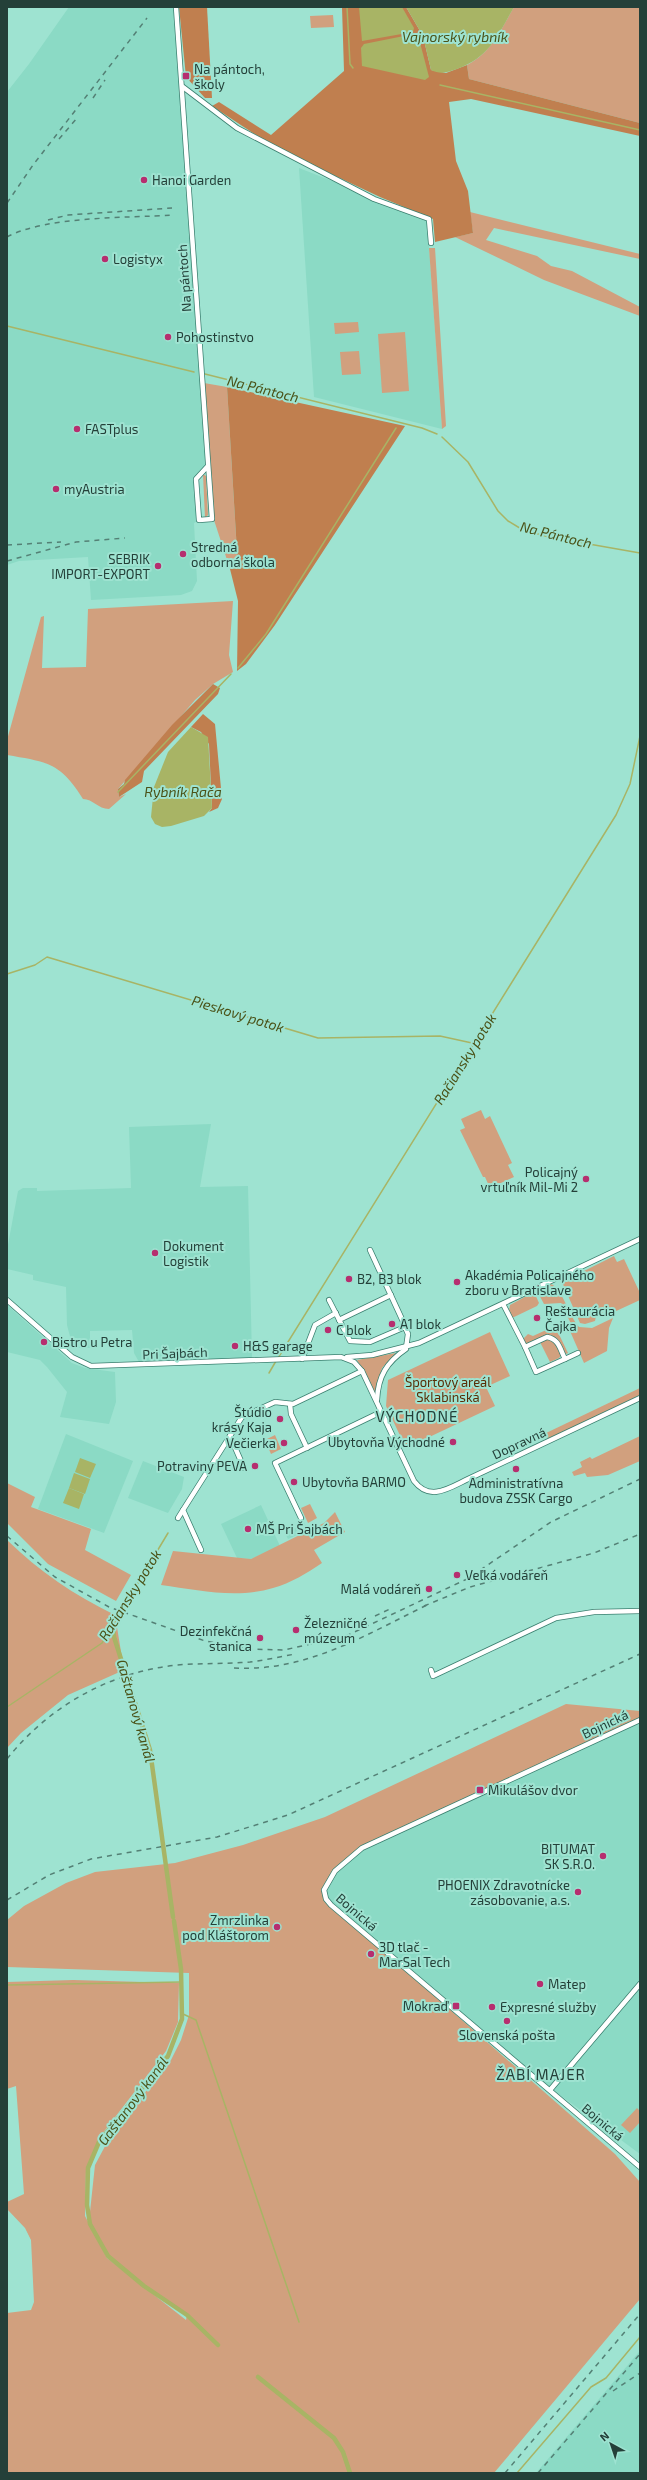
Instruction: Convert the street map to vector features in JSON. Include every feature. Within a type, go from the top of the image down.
[{"type":"street","name":"Na pántoch","points":[[176,7],[183,87],[207,467],[212,519],[199,520],[196,479],[207,467]]},
{"type":"street","points":[[183,87],[236,128],[374,199],[429,219],[431,243]]},
{"type":"street","points":[[376,1402],[379,1382],[384,1369],[394,1357],[407,1348],[640,1239]]},
{"type":"street","points":[[370,1250],[406,1328],[408,1334],[407,1348]]},
{"type":"street","points":[[339,1320],[391,1295]]},
{"type":"street","name":"Pri Šajbách","points":[[7,1300],[72,1357],[88,1366],[136,1366],[345,1357],[372,1355],[407,1348]]},
{"type":"street","points":[[329,1300],[351,1342],[370,1342],[401,1328],[406,1328]]},
{"type":"street","points":[[503,1304],[536,1372],[578,1353]]},
{"type":"street","points":[[302,1359],[315,1325],[336,1313]]},
{"type":"street","points":[[525,1347],[547,1337],[553,1338],[565,1359]]},
{"type":"street","points":[[300,1518],[274,1463],[381,1412],[362,1372],[356,1364],[345,1357]]},
{"type":"street","points":[[178,1518],[242,1417],[275,1402],[290,1404],[362,1372]]},
{"type":"street","name":"Dopravná","points":[[381,1412],[411,1476],[422,1490],[432,1493],[440,1492],[640,1398]]},
{"type":"street","points":[[290,1404],[291,1414],[307,1448]]},
{"type":"street","points":[[230,1436],[244,1468]]},
{"type":"street","points":[[183,1510],[201,1550]]},
{"type":"street","points":[[431,1670],[433,1676],[556,1618],[594,1612],[640,1611]]},
{"type":"street","name":"Bojnická","points":[[640,1720],[362,1848],[335,1871],[324,1890],[326,1899],[331,1905],[640,2167]]},
{"type":"street","points":[[550,2090],[640,1984]]},
{"type":"shaded area","points":[[69,7],[176,7],[207,467],[196,479],[199,520],[194,523],[197,581],[192,591],[181,595],[91,600],[88,557],[19,561],[7,565],[7,92],[29,64]]},
{"type":"shaded area","points":[[179,7],[207,7],[212,98],[205,98],[186,77]]},
{"type":"shaded area","points":[[342,7],[406,7],[423,36],[431,70],[446,73],[467,65],[469,79],[640,123],[640,136],[471,99],[449,102],[456,161],[468,191],[473,233],[435,242],[433,219],[380,197],[276,148],[212,106],[219,102],[271,135],[344,71]]},
{"type":"shaded area","points":[[299,168],[427,218],[442,429],[314,397]]},
{"type":"shaded area","points":[[227,387],[405,426],[275,625],[246,664],[237,671],[238,601],[230,569],[238,568]]},
{"type":"shaded area","points":[[213,684],[220,688],[218,694],[144,771],[142,782],[119,797],[118,789],[124,784],[125,780],[172,725]]},
{"type":"shaded area","points":[[203,714],[215,724],[222,799],[218,808],[209,812],[212,808],[209,744],[201,732],[191,727]]},
{"type":"shaded area","points":[[211,1124],[200,1187],[248,1186],[252,1358],[194,1360],[182,1358],[139,1362],[134,1353],[132,1330],[90,1331],[90,1348],[76,1348],[72,1344],[67,1325],[66,1287],[33,1280],[33,1275],[7,1269],[7,1250],[18,1191],[23,1188],[37,1188],[37,1191],[131,1188],[129,1127]]},
{"type":"shaded area","points":[[7,1305],[72,1363],[85,1368],[115,1372],[116,1402],[109,1424],[60,1417],[67,1392],[47,1367],[40,1360],[7,1352]]},
{"type":"shaded area","points":[[66,1434],[133,1461],[104,1533],[38,1509]]},
{"type":"shaded area","points":[[143,1461],[184,1477],[182,1489],[168,1513],[128,1498]]},
{"type":"shaded area","name":"MŠ Pri Šajbách","points":[[261,1505],[280,1546],[251,1559],[237,1558],[221,1524]]},
{"type":"shaded area","points":[[302,1518],[308,1530],[288,1539],[285,1533],[299,1526],[297,1520]]},
{"type":"shaded area","points":[[640,1722],[640,2154],[537,2078],[327,1902],[324,1885],[334,1870],[353,1853],[462,1800]]},
{"type":"shaded area","points":[[639,2352],[640,2473],[536,2473]]},
{"type":"green space","points":[[514,7],[640,7],[640,123],[469,79],[467,65],[483,54],[495,40]]},
{"type":"green space","points":[[333,15],[334,27],[311,28],[310,16]]},
{"type":"green space","points":[[470,212],[640,254],[640,259],[494,228],[486,240],[537,256],[551,266],[572,271],[640,307],[640,316],[544,280],[455,237],[473,233]]},
{"type":"green space","points":[[429,248],[435,248],[446,426],[442,429]]},
{"type":"green space","points":[[358,322],[359,332],[335,334],[334,323]]},
{"type":"green space","points":[[405,332],[409,391],[382,393],[378,334]]},
{"type":"green space","points":[[359,351],[361,374],[342,375],[340,352]]},
{"type":"green space","points":[[204,383],[227,387],[238,569],[230,569],[213,517]]},
{"type":"green space","points":[[203,474],[206,476],[208,515],[205,518]]},
{"type":"green space","points":[[233,601],[229,655],[233,672],[213,684],[195,700],[118,789],[119,797],[126,794],[109,809],[105,809],[87,799],[83,799],[67,778],[51,766],[43,762],[7,755],[7,740],[41,617],[44,616],[42,668],[86,667],[88,609]]},
{"type":"green space","points":[[481,1110],[485,1119],[490,1116],[512,1163],[508,1165],[514,1177],[490,1188],[460,1130],[465,1128],[461,1119]]},
{"type":"green space","points":[[614,1256],[617,1262],[624,1259],[640,1293],[640,1300],[614,1312],[607,1310],[596,1316],[595,1321],[585,1324],[580,1323],[562,1282]]},
{"type":"green space","points":[[550,1284],[558,1290],[579,1327],[592,1328],[613,1318],[609,1328],[607,1351],[584,1363],[570,1331],[572,1326],[561,1303],[544,1304],[537,1291]]},
{"type":"green space","points":[[534,1292],[539,1303],[537,1306],[512,1318],[509,1311],[510,1305]]},
{"type":"green space","points":[[555,1326],[568,1353],[566,1354],[558,1340],[550,1336],[541,1337],[526,1344],[524,1342],[523,1339],[528,1334],[533,1336]]},
{"type":"green space","name":"Športový areál Sklabinská","points":[[490,1332],[510,1376],[486,1387],[495,1406],[406,1448],[386,1406],[388,1380]]},
{"type":"green space","points":[[548,1339],[555,1342],[561,1355],[559,1358],[550,1362],[540,1342]]},
{"type":"green space","points":[[396,1353],[382,1368],[375,1393],[357,1360]]},
{"type":"green space","points":[[640,1388],[640,1395],[555,1436],[548,1438],[544,1434]]},
{"type":"green space","points":[[275,1435],[281,1449],[271,1454],[265,1440]]},
{"type":"green space","points":[[640,1436],[640,1461],[608,1475],[587,1477],[585,1473],[574,1476],[572,1472],[582,1467],[580,1462],[590,1457],[592,1459]]},
{"type":"green space","points":[[7,1483],[35,1497],[31,1507],[91,1529],[85,1550],[131,1575],[116,1601],[48,1564],[8,1524]]},
{"type":"green space","points":[[310,1504],[317,1518],[308,1523],[301,1508]]},
{"type":"green space","points":[[335,1512],[345,1532],[314,1550],[322,1563],[292,1581],[273,1588],[245,1593],[203,1591],[161,1585],[173,1551],[251,1559],[324,1523]]},
{"type":"green space","points":[[7,1540],[45,1573],[85,1599],[115,1615],[124,1670],[68,1695],[21,1733],[7,1748]]},
{"type":"green space","points":[[566,1704],[640,1711],[640,1722],[462,1800],[353,1853],[334,1870],[324,1885],[327,1902],[615,2154],[640,2182],[640,2299],[494,2473],[7,2473],[7,2313],[31,2310],[34,2302],[31,2240],[25,2228],[7,2209],[7,2202],[24,2194],[16,2086],[7,2089],[7,1982],[73,1980],[179,1983],[178,2022],[166,2051],[99,2138],[86,2170],[85,2216],[107,2258],[186,2320],[187,2315],[144,2286],[108,2256],[89,2221],[95,2165],[111,2135],[171,2060],[181,2040],[189,2015],[189,1973],[7,1967],[7,1920],[24,1906],[66,1883],[95,1872],[175,1863],[243,1845],[325,1817]]},
{"type":"green space","points":[[637,2108],[640,2111],[640,2122],[630,2133],[621,2125]]},
{"type":"water","points":[[359,7],[402,7],[414,28],[413,32],[362,41]]},
{"type":"water","name":"Vajnorský rybník","points":[[406,7],[514,7],[492,44],[478,58],[469,64],[441,73],[431,70],[423,36]]},
{"type":"water","points":[[414,34],[418,35],[429,77],[425,80],[362,66],[361,48],[364,44]]},
{"type":"water","name":"Rybník Rača","points":[[191,727],[208,737],[212,808],[204,816],[171,826],[162,827],[155,824],[151,817],[154,787],[168,752]]},
{"type":"water","points":[[80,1458],[96,1464],[90,1478],[75,1472]]},
{"type":"water","points":[[74,1473],[90,1479],[85,1494],[69,1488]]},
{"type":"water","points":[[69,1488],[84,1494],[79,1509],[63,1503]]},
{"type":"waterway","points":[[347,7],[350,64],[353,68]]},
{"type":"waterway","points":[[440,85],[640,130]]},
{"type":"waterway","name":"Na Pántoch","points":[[7,326],[194,372]]},
{"type":"waterway","name":"Na Pántoch","points":[[205,374],[422,428],[437,434]]},
{"type":"waterway","points":[[238,668],[266,634],[396,428]]},
{"type":"waterway","name":"Na Pántoch","points":[[442,437],[468,462],[498,511],[508,521],[523,530],[549,537],[640,553]]},
{"type":"waterway","points":[[118,792],[231,674]]},
{"type":"waterway","name":"Račiansky potok","points":[[278,1358],[616,815],[630,784],[640,736]]},
{"type":"waterway","name":"Pieskový potok","points":[[7,974],[35,965],[47,957],[318,1038],[440,1036],[472,1043],[476,1042]]},
{"type":"waterway","name":"Račiansky potok","points":[[269,1373],[276,1361]]},
{"type":"waterway","name":"Račiansky potok","points":[[7,1707],[102,1643],[168,1533]]},
{"type":"waterway","name":"Gaštanový kanál","points":[[113,1626],[114,1637],[150,1750],[173,1917]]},
{"type":"waterway","name":"Gaštanový kanál","points":[[174,1921],[181,1969],[182,2019],[168,2056],[99,2142],[88,2168],[87,2205],[90,2224],[108,2256],[144,2286],[187,2315],[218,2345]]},
{"type":"waterway","points":[[7,1985],[182,1982]]},
{"type":"waterway","points":[[183,2014],[196,2020],[299,2322]]},
{"type":"waterway","points":[[517,2473],[591,2387],[606,2378],[640,2337]]},
{"type":"waterway","name":"Gaštanový kanál","points":[[258,2377],[334,2438],[343,2452],[350,2473]]},
{"type":"railway","points":[[7,203],[33,165],[147,18]]},
{"type":"railway","points":[[93,98],[105,80]]},
{"type":"railway","points":[[59,139],[78,117]]},
{"type":"railway","points":[[48,220],[68,215],[172,208]]},
{"type":"railway","points":[[7,237],[23,230],[43,225],[87,219],[173,215]]},
{"type":"railway","points":[[7,561],[76,542],[125,538]]},
{"type":"railway","points":[[7,545],[61,542]]},
{"type":"railway","points":[[7,1536],[55,1577],[109,1607],[205,1641],[248,1649],[284,1650],[346,1636],[467,1579],[551,1522],[640,1479]]},
{"type":"railway","points":[[424,1606],[470,1587],[594,1553],[640,1534]]},
{"type":"railway","points":[[234,1668],[261,1668],[311,1658],[358,1639],[429,1604]]},
{"type":"railway","points":[[375,1616],[390,1609]]},
{"type":"railway","points":[[7,1759],[42,1723],[62,1708],[83,1695],[128,1675],[177,1665],[250,1662],[295,1654]]},
{"type":"railway","points":[[7,1900],[49,1875],[91,1859],[217,1837],[288,1815],[640,1654]]},
{"type":"railway","points":[[505,2473],[640,2314]]},
{"type":"railway","points":[[538,2473],[640,2354]]},
{"type":"railway","points":[[613,2391],[640,2373]]},
{"type":"place","name":"Na pántoch, školy","points":[[186,76]]},
{"type":"place","name":"Hanoi Garden","points":[[144,180]]},
{"type":"place","name":"Logistyx","points":[[105,259]]},
{"type":"place","name":"Pohostinstvo","points":[[168,337]]},
{"type":"place","name":"FASTplus","points":[[77,429]]},
{"type":"place","name":"myAustria","points":[[56,489]]},
{"type":"place","name":"Stredná odborná škola","points":[[183,554]]},
{"type":"place","name":"SEBRIK IMPORT-EXPORT","points":[[158,566]]},
{"type":"place","name":"Policajný vrtuľník Mil-Mi 2","points":[[586,1179]]},
{"type":"place","name":"Dokument Logistik","points":[[155,1253]]},
{"type":"place","name":"B2, B3 blok","points":[[349,1279]]},
{"type":"place","name":"Akadémia Policajného zboru v Bratislave","points":[[457,1282]]},
{"type":"place","name":"Reštaurácia Čajka","points":[[537,1318]]},
{"type":"place","name":"A1 blok","points":[[392,1324]]},
{"type":"place","name":"C blok","points":[[328,1330]]},
{"type":"place","name":"Bistro u Petra","points":[[44,1342]]},
{"type":"place","name":"H&S garage","points":[[235,1346]]},
{"type":"place","name":"Štúdio krásy Kaja","points":[[280,1419]]},
{"type":"place","name":"Ubytovňa Východné","points":[[453,1442]]},
{"type":"place","name":"Večierka","points":[[284,1443]]},
{"type":"place","name":"Potraviny PEVA","points":[[255,1466]]},
{"type":"place","name":"Administratívna budova ZSSK Cargo","points":[[516,1469]]},
{"type":"place","name":"Ubytovňa BARMO","points":[[294,1482]]},
{"type":"place","name":"MŠ Pri Šajbách","points":[[248,1529]]},
{"type":"place","name":"Veľká vodáreň","points":[[457,1575]]},
{"type":"place","name":"Malá vodáreň","points":[[429,1589]]},
{"type":"place","name":"Železničné múzeum","points":[[296,1630]]},
{"type":"place","name":"Dezinfekčná stanica","points":[[260,1638]]},
{"type":"place","name":"Mikulášov dvor","points":[[480,1790]]},
{"type":"place","name":"BITUMAT SK S.R.O.","points":[[603,1856]]},
{"type":"place","name":"PHOENIX Zdravotnícke zásobovanie, a.s.","points":[[578,1892]]},
{"type":"place","name":"Zmrzlinka pod Kláštorom","points":[[277,1927]]},
{"type":"place","name":"3D tlač - MarSal Tech","points":[[371,1954]]},
{"type":"place","name":"Matep","points":[[540,1984]]},
{"type":"place","name":"Mokraď","points":[[456,2006]]},
{"type":"place","name":"Expresné služby","points":[[492,2007]]},
{"type":"place","name":"Slovenská pošta","points":[[507,2021]]},
{"type":"district","name":"VÝCHODNÉ","points":[[417,1417]]},
{"type":"district","name":"ŽABÍ MAJER","points":[[541,2075]]}]
